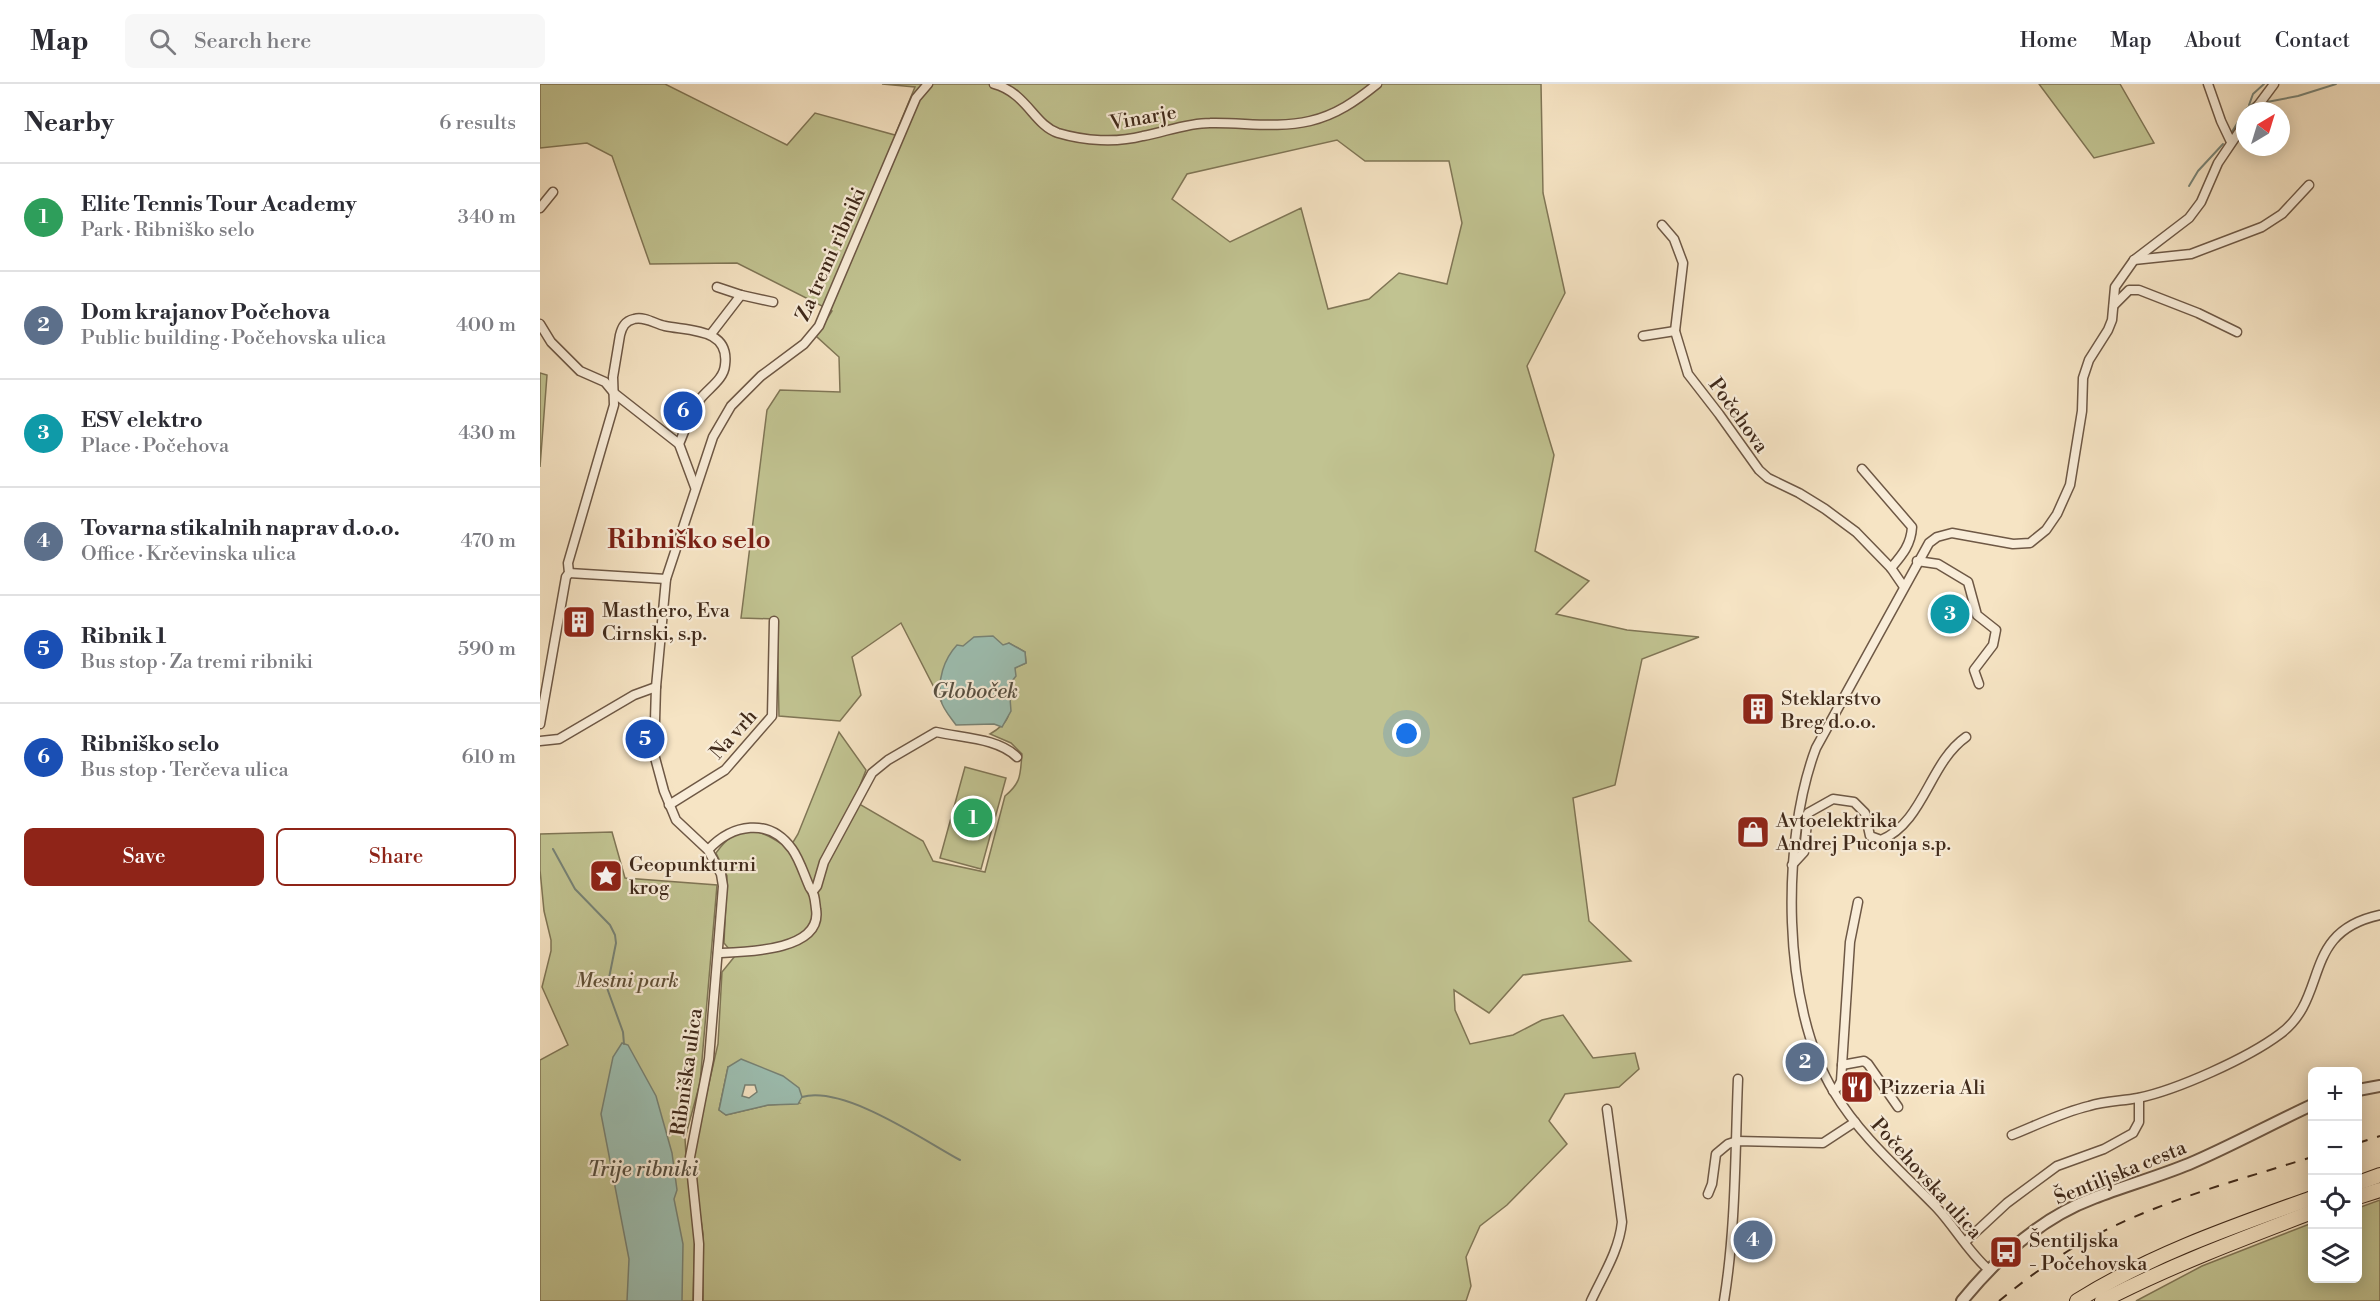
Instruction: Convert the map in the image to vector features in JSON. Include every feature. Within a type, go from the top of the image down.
[{"type":"highway","points":[[2362,1182],[2380,1175]]},
{"type":"highway","points":[[2362,1196],[2380,1190]]},
{"type":"highway","points":[[2077,1301],[2107,1282],[2167,1252],[2308,1200]]},
{"type":"highway","points":[[2102,1301],[2184,1262],[2308,1214]]},
{"type":"street","name":"Za tremi ribniki","points":[[708,850],[676,820],[669,805],[654,754],[656,687],[666,579],[713,437],[731,406],[753,383],[804,345],[824,318],[830,298],[916,98],[928,84]]},
{"type":"street","name":"Vinarje","points":[[994,84],[1008,88],[1020,97],[1047,126],[1056,132],[1106,141],[1141,137],[1190,125],[1211,123],[1259,126],[1309,122],[1340,111],[1377,84]]},
{"type":"street","points":[[2208,84],[2231,142]]},
{"type":"street","points":[[2261,102],[2274,84]]},
{"type":"street","name":"Počehovska ulica","points":[[1989,1270],[1978,1261],[1938,1210],[1855,1122],[1833,1091],[1821,1067],[1803,1012],[1795,969],[1792,865],[1800,800],[1816,747],[1901,583],[1929,543],[1937,537],[1952,533],[2013,544],[2030,543],[2046,530],[2057,514],[2070,485],[2082,411],[2083,378],[2089,360],[2108,330],[2114,305],[2115,286],[2134,260],[2189,218],[2201,202],[2218,163],[2236,135]]},
{"type":"street","points":[[2134,260],[2191,254],[2262,227],[2275,220],[2308,185]]},
{"type":"street","points":[[540,208],[553,192]]},
{"type":"street","name":"Počehova","points":[[1662,225],[1674,239],[1683,263],[1675,331],[1688,374],[1759,470],[1768,478],[1825,509],[1856,532],[1892,569],[1901,583]]},
{"type":"street","points":[[717,287],[773,302]]},
{"type":"street","points":[[2114,305],[2129,290],[2139,290],[2198,313],[2237,333]]},
{"type":"street","points":[[711,334],[741,295]]},
{"type":"street","points":[[540,724],[556,625],[566,577],[569,573],[568,563],[614,405],[614,377],[622,328],[630,320],[641,318],[667,327],[711,334],[717,338],[724,350],[726,365],[721,375],[694,407],[679,444]]},
{"type":"street","points":[[540,324],[551,342],[575,367],[605,382],[614,393],[679,444],[695,487]]},
{"type":"street","points":[[1643,336],[1675,331]]},
{"type":"street","points":[[605,382],[614,377]]},
{"type":"street","points":[[1862,469],[1912,527],[1908,547],[1892,569]]},
{"type":"street","points":[[1917,561],[1938,564],[1968,582],[1977,615],[1996,630],[1993,645],[1974,670],[1978,684]]},
{"type":"street","points":[[569,573],[666,579]]},
{"type":"street","name":"Na vrh","points":[[669,805],[725,770],[772,716],[774,621]]},
{"type":"street","points":[[540,741],[559,739],[634,695],[656,687]]},
{"type":"street","points":[[813,891],[817,886],[824,862],[866,783],[872,773],[888,760],[936,732],[999,745],[1017,757]]},
{"type":"street","name":"Počehovska ulica","points":[[1792,865],[1804,852],[1808,813],[1833,799],[1847,799],[1860,806],[1865,813],[1870,836],[1881,840],[1889,837],[1908,819],[1943,759],[1966,737]]},
{"type":"street","points":[[708,850],[730,832],[741,828],[756,826],[766,830],[784,841],[794,852],[813,891],[817,915],[814,925],[802,939],[754,950],[718,953]]},
{"type":"street","name":"Ribniška ulica","points":[[698,1301],[699,1244],[690,1157],[709,1059],[723,886],[721,874],[708,850]]},
{"type":"street","points":[[1833,1091],[1841,1081],[1850,942],[1858,902]]},
{"type":"street","points":[[2012,1135],[2087,1106],[2139,1098],[2160,1092],[2248,1054],[2282,1033],[2302,1009],[2328,945],[2337,935],[2361,920],[2380,915]]},
{"type":"street","points":[[1842,1065],[1859,1061],[1868,1064],[1898,1107]]},
{"type":"street","points":[[1724,1301],[1735,1196],[1738,1079]]},
{"type":"street","points":[[2362,1089],[2380,1086]]},
{"type":"street","points":[[1965,1242],[2007,1203],[2057,1166],[2104,1149],[2133,1133],[2139,1122],[2139,1098]]},
{"type":"street","name":"Šentiljska cesta","points":[[1962,1301],[1989,1270],[2023,1239],[2069,1210],[2091,1198],[2210,1155],[2308,1107]]},
{"type":"street","points":[[1591,1301],[1620,1238],[1622,1222],[1607,1109]]},
{"type":"street","points":[[1708,1194],[1712,1184],[1716,1154],[1728,1144],[1737,1141],[1823,1143],[1855,1122]]},
{"type":"green space","points":[[540,84],[665,84],[787,145],[815,113],[895,135],[915,87],[882,84],[1541,84],[1543,193],[1565,293],[1527,366],[1554,455],[1535,551],[1589,581],[1556,614],[1627,630],[1699,637],[1642,659],[1615,785],[1573,798],[1589,921],[1631,961],[1523,975],[1489,1013],[1454,990],[1455,1010],[1470,1044],[1513,1035],[1542,1020],[1563,1015],[1593,1058],[1635,1053],[1639,1069],[1619,1087],[1565,1094],[1549,1121],[1567,1144],[1507,1205],[1480,1226],[1466,1257],[1471,1286],[1466,1301],[703,1301],[703,1234],[692,1157],[718,1044],[722,972],[735,956],[724,943],[727,876],[716,853],[733,835],[751,831],[769,836],[789,849],[798,834],[839,732],[866,770],[854,801],[923,841],[933,861],[985,872],[1005,796],[1015,786],[1019,777],[1022,754],[1011,743],[990,734],[1007,720],[1010,683],[1015,668],[1026,663],[1025,652],[1009,643],[942,675],[941,701],[901,623],[852,657],[861,695],[840,721],[779,716],[777,619],[741,618],[767,410],[780,390],[840,392],[839,357],[816,336],[832,311],[737,263],[650,264],[612,156],[587,143],[540,148]],"holes":[[[1337,140],[1365,161],[1449,161],[1462,223],[1447,284],[1399,273],[1369,299],[1328,309],[1301,208],[1230,242],[1172,199],[1187,174]],[[728,1067],[799,1103],[768,1105],[726,1115],[719,1110]]]},
{"type":"green space","points":[[2039,84],[2120,84],[2154,143],[2094,158]]},
{"type":"green space","points":[[540,373],[547,375],[540,467]]},
{"type":"green space","points":[[965,767],[1006,778],[981,869],[940,858]]},
{"type":"green space","name":"Mestni park","points":[[612,832],[625,878],[717,885],[700,1083],[685,1138],[687,1174],[695,1226],[693,1301],[540,1301],[540,1060],[568,1045],[542,987],[551,951],[551,940],[544,911],[540,870],[540,834]]},
{"type":"green space","points":[[2380,1200],[2380,1301],[2136,1301],[2202,1266],[2308,1225],[2308,1283],[2362,1283],[2362,1207]]},
{"type":"water","name":"Globoček","points":[[993,636],[1003,645],[1009,643],[1025,652],[1026,663],[1015,668],[1016,676],[1009,685],[1011,711],[1002,727],[994,724],[956,725],[941,700],[940,685],[945,663],[957,645],[963,646],[974,637]]},
{"type":"water","name":"Trije ribniki","points":[[622,1043],[628,1045],[656,1096],[672,1153],[677,1190],[674,1199],[683,1244],[682,1301],[627,1301],[629,1259],[601,1114],[613,1057]]},
{"type":"water","points":[[741,1059],[783,1076],[799,1088],[802,1097],[798,1104],[768,1105],[726,1115],[719,1110],[728,1067]],"holes":[[[745,1085],[755,1085],[757,1092],[749,1098],[742,1096]]]},
{"type":"waterway","points":[[2250,102],[2253,94],[2264,84]]},
{"type":"waterway","points":[[2267,102],[2298,96],[2336,84]]},
{"type":"waterway","points":[[2230,135],[2236,125]]},
{"type":"waterway","points":[[2189,186],[2198,171],[2223,144]]},
{"type":"waterway","points":[[553,849],[575,889],[610,925],[615,935],[616,943],[607,988],[623,1032],[624,1044]]},
{"type":"waterway","points":[[802,1097],[819,1095],[861,1106],[960,1160]]},
{"type":"railway","points":[[2362,1142],[2380,1136]]},
{"type":"railway","points":[[1999,1301],[2052,1261],[2110,1228],[2184,1197],[2308,1158]]},
{"type":"place","name":"Ribniško selo","points":[[683,411]]},
{"type":"place","name":"ESV elektro","points":[[1950,614]]},
{"type":"place","name":"Masthero, Eva Cirnski, s.p.","points":[[579,622]]},
{"type":"place","name":"Steklarstvo Breg d.o.o.","points":[[1758,709]]},
{"type":"place","name":"Ribnik 1","points":[[645,739]]},
{"type":"place","name":"Elite Tennis Tour Academy","points":[[973,818]]},
{"type":"place","name":"Avtoelektrika Andrej Puconja s.p.","points":[[1753,832]]},
{"type":"place","name":"Geopunkturni krog","points":[[606,876]]},
{"type":"place","name":"Dom krajanov Počehova","points":[[1805,1062]]},
{"type":"place","name":"Pizzeria Ali","points":[[1857,1087]]},
{"type":"place","name":"Tovarna stikalnih naprav d.o.o.","points":[[1753,1240]]},
{"type":"place","name":"Šentiljska - Počehovska","points":[[2006,1252]]},
{"type":"district","name":"Ribniško selo","points":[[689,539]]}]
